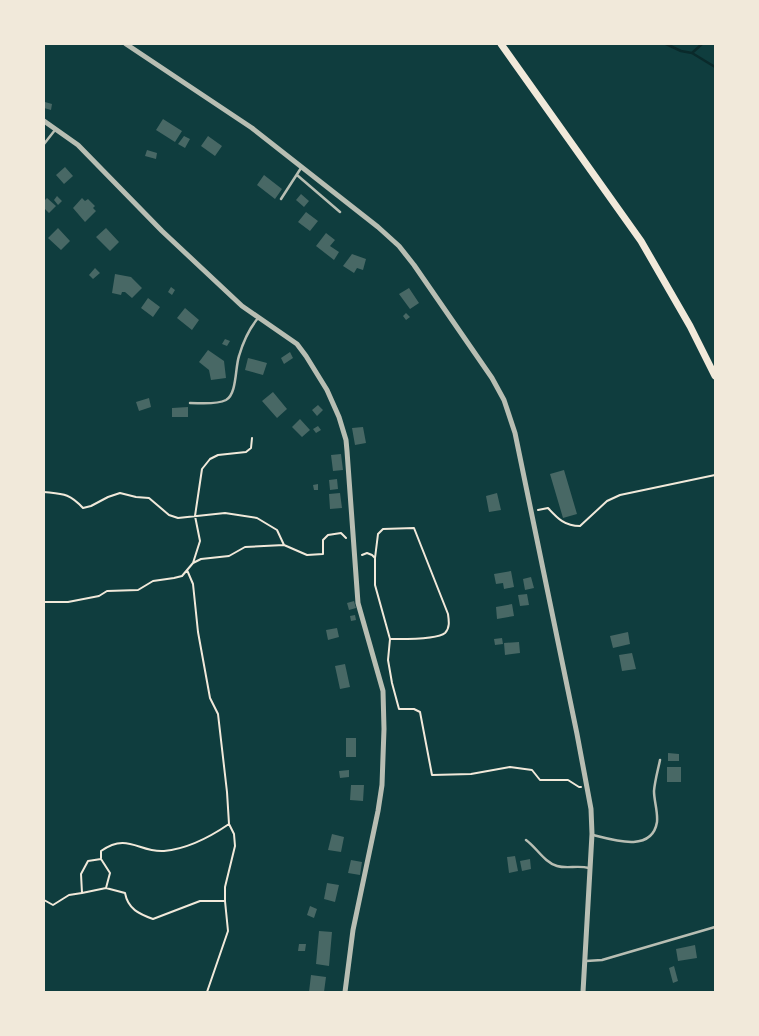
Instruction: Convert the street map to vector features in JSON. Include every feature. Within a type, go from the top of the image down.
[{"type":"main road","points":[[501,44],[641,241],[690,326],[715,376]]},
{"type":"street","points":[[126,44],[252,128],[378,227],[403,251],[485,368],[504,400],[509,413],[591,809],[592,834],[583,992]]},
{"type":"street","points":[[44,121],[78,145],[216,283],[258,318],[285,334],[297,344],[327,390],[339,417],[348,451],[358,603],[383,691],[383,772],[378,811],[353,930],[345,992]]},
{"type":"lane","points":[[44,144],[56,128]]},
{"type":"lane","points":[[281,199],[302,168]]},
{"type":"lane","points":[[297,175],[340,212]]},
{"type":"lane","points":[[190,403],[224,401],[229,397],[234,383],[238,357],[246,334],[258,318]]},
{"type":"lane","points":[[592,834],[627,842],[643,840],[652,834],[657,824],[654,789],[660,760]]},
{"type":"lane","points":[[526,840],[549,862],[557,866],[584,866],[590,868]]},
{"type":"lane","points":[[584,961],[602,960],[715,927]]},
{"type":"path","points":[[193,563],[200,541],[195,516],[202,470],[206,463],[218,455],[246,452],[251,448],[252,438]]},
{"type":"path","points":[[530,512],[548,508],[562,523],[580,526],[607,500],[620,495],[715,475]]},
{"type":"path","points":[[44,492],[64,494],[73,498],[83,508],[120,493],[149,498],[169,515],[178,518],[225,513],[257,518],[277,530],[284,545]]},
{"type":"path","points":[[390,639],[439,637],[444,634],[449,626],[448,614],[414,528],[383,528],[378,534],[375,558],[375,585],[390,639],[388,660],[397,704],[399,709],[414,708],[420,712],[432,775],[471,774],[510,767],[532,770],[540,780],[568,780],[579,788],[587,785]]},
{"type":"path","points":[[44,602],[68,602],[99,596],[107,591],[138,590],[153,581],[182,576],[193,563],[200,559],[229,556],[245,547],[284,545],[307,555],[317,555],[322,554],[324,540],[328,535],[341,533],[348,541]]},
{"type":"path","points":[[355,557],[367,553],[375,558]]},
{"type":"path","points":[[187,570],[193,584],[198,632],[210,698],[218,714],[229,824],[234,834],[235,846],[225,887],[224,901],[228,930],[208,992]]},
{"type":"path","points":[[106,888],[110,873],[101,859],[101,851],[109,845],[128,842],[150,850],[164,851],[184,847],[211,836],[229,824]]},
{"type":"path","points":[[82,893],[81,874],[88,862],[101,859]]},
{"type":"path","points":[[44,900],[53,905],[69,896],[106,888],[125,893],[126,902],[136,913],[153,919],[200,901],[224,901]]},
{"type":"building","points":[[45,102],[52,104],[51,110],[44,108]]},
{"type":"building","points":[[163,119],[182,131],[175,142],[156,130]]},
{"type":"building","points":[[184,136],[190,139],[185,148],[178,144]]},
{"type":"building","points":[[208,136],[222,146],[215,156],[201,146]]},
{"type":"building","points":[[147,150],[157,153],[156,159],[145,156]]},
{"type":"building","points":[[65,167],[73,176],[64,184],[56,175]]},
{"type":"building","points":[[264,175],[282,189],[275,199],[257,185]]},
{"type":"building","points":[[301,194],[309,201],[304,207],[296,200]]},
{"type":"building","points":[[57,196],[62,201],[58,205],[54,200]]},
{"type":"building","points":[[47,198],[56,206],[49,213],[44,208],[44,201]]},
{"type":"building","points":[[82,198],[85,201],[88,199],[95,206],[93,208],[96,211],[85,222],[73,208]]},
{"type":"building","points":[[306,212],[318,221],[310,231],[298,222]]},
{"type":"building","points":[[58,228],[70,241],[61,250],[48,238]]},
{"type":"building","points":[[106,228],[119,242],[110,251],[96,237]]},
{"type":"building","points":[[326,233],[335,240],[330,246],[339,252],[334,260],[316,246]]},
{"type":"building","points":[[352,254],[366,259],[363,270],[357,268],[354,273],[343,266]]},
{"type":"building","points":[[95,268],[100,273],[93,279],[89,275]]},
{"type":"building","points":[[115,274],[131,277],[142,288],[132,298],[125,292],[122,292],[121,295],[112,293]]},
{"type":"building","points":[[171,287],[175,290],[172,295],[168,292]]},
{"type":"building","points":[[409,288],[419,303],[410,309],[399,294]]},
{"type":"building","points":[[148,298],[160,307],[153,317],[141,308]]},
{"type":"building","points":[[185,308],[199,320],[192,330],[177,318]]},
{"type":"building","points":[[406,313],[410,317],[406,320],[403,316]]},
{"type":"building","points":[[225,339],[230,341],[227,346],[222,344]]},
{"type":"building","points":[[208,350],[224,361],[226,378],[211,380],[209,370],[199,362]]},
{"type":"building","points":[[290,352],[293,358],[284,364],[281,358]]},
{"type":"building","points":[[248,358],[267,363],[263,375],[245,370]]},
{"type":"building","points":[[273,392],[287,409],[277,418],[262,401]]},
{"type":"building","points":[[149,398],[151,407],[139,411],[136,402]]},
{"type":"building","points":[[318,405],[323,410],[317,416],[312,410]]},
{"type":"building","points":[[188,407],[188,417],[172,417],[172,408]]},
{"type":"building","points":[[300,419],[310,430],[302,437],[292,427]]},
{"type":"building","points":[[318,426],[321,430],[316,433],[313,429]]},
{"type":"building","points":[[363,427],[366,443],[355,445],[352,428]]},
{"type":"building","points":[[341,454],[343,470],[333,471],[331,455]]},
{"type":"building","points":[[564,470],[577,514],[563,518],[550,474]]},
{"type":"building","points":[[337,479],[338,489],[330,490],[329,480]]},
{"type":"building","points":[[318,484],[318,490],[314,490],[313,485]]},
{"type":"building","points":[[340,493],[342,508],[330,509],[329,494]]},
{"type":"building","points":[[497,493],[501,510],[489,512],[486,496]]},
{"type":"building","points":[[511,571],[514,587],[504,589],[503,583],[496,584],[494,574]]},
{"type":"building","points":[[531,577],[534,588],[525,590],[523,579]]},
{"type":"building","points":[[527,594],[529,605],[520,606],[518,595]]},
{"type":"building","points":[[354,601],[356,608],[349,610],[347,603]]},
{"type":"building","points":[[512,604],[514,616],[497,619],[496,607]]},
{"type":"building","points":[[355,615],[356,620],[351,621],[350,616]]},
{"type":"building","points":[[337,628],[339,637],[328,640],[326,630]]},
{"type":"building","points":[[628,632],[630,644],[613,648],[610,636]]},
{"type":"building","points":[[502,638],[503,644],[495,645],[494,639]]},
{"type":"building","points":[[519,642],[520,653],[505,655],[504,643]]},
{"type":"building","points":[[632,653],[636,669],[622,671],[619,655]]},
{"type":"building","points":[[345,664],[350,687],[340,689],[335,666]]},
{"type":"building","points":[[346,738],[356,738],[356,757],[346,757]]},
{"type":"building","points":[[668,753],[679,754],[679,761],[668,761]]},
{"type":"building","points":[[667,767],[681,767],[681,782],[667,782]]},
{"type":"building","points":[[349,770],[349,777],[340,778],[339,771]]},
{"type":"building","points":[[351,785],[364,785],[363,801],[350,800]]},
{"type":"building","points":[[332,834],[344,837],[341,852],[328,850]]},
{"type":"building","points":[[515,856],[518,871],[509,873],[507,857]]},
{"type":"building","points":[[530,859],[531,869],[522,871],[520,861]]},
{"type":"building","points":[[351,860],[362,862],[360,875],[348,873]]},
{"type":"building","points":[[327,883],[339,885],[335,902],[324,899]]},
{"type":"building","points":[[310,906],[317,909],[314,918],[307,915]]},
{"type":"building","points":[[319,931],[332,932],[329,966],[316,964]]},
{"type":"building","points":[[299,944],[306,944],[305,951],[298,951]]},
{"type":"building","points":[[695,945],[697,958],[678,961],[676,949]]},
{"type":"building","points":[[674,966],[678,981],[673,983],[669,968]]},
{"type":"building","points":[[311,975],[326,977],[324,992],[309,992]]},
{"type":"waterway","points":[[666,44],[681,51],[692,53],[715,67]]},
{"type":"waterway","points":[[692,53],[702,44]]}]
